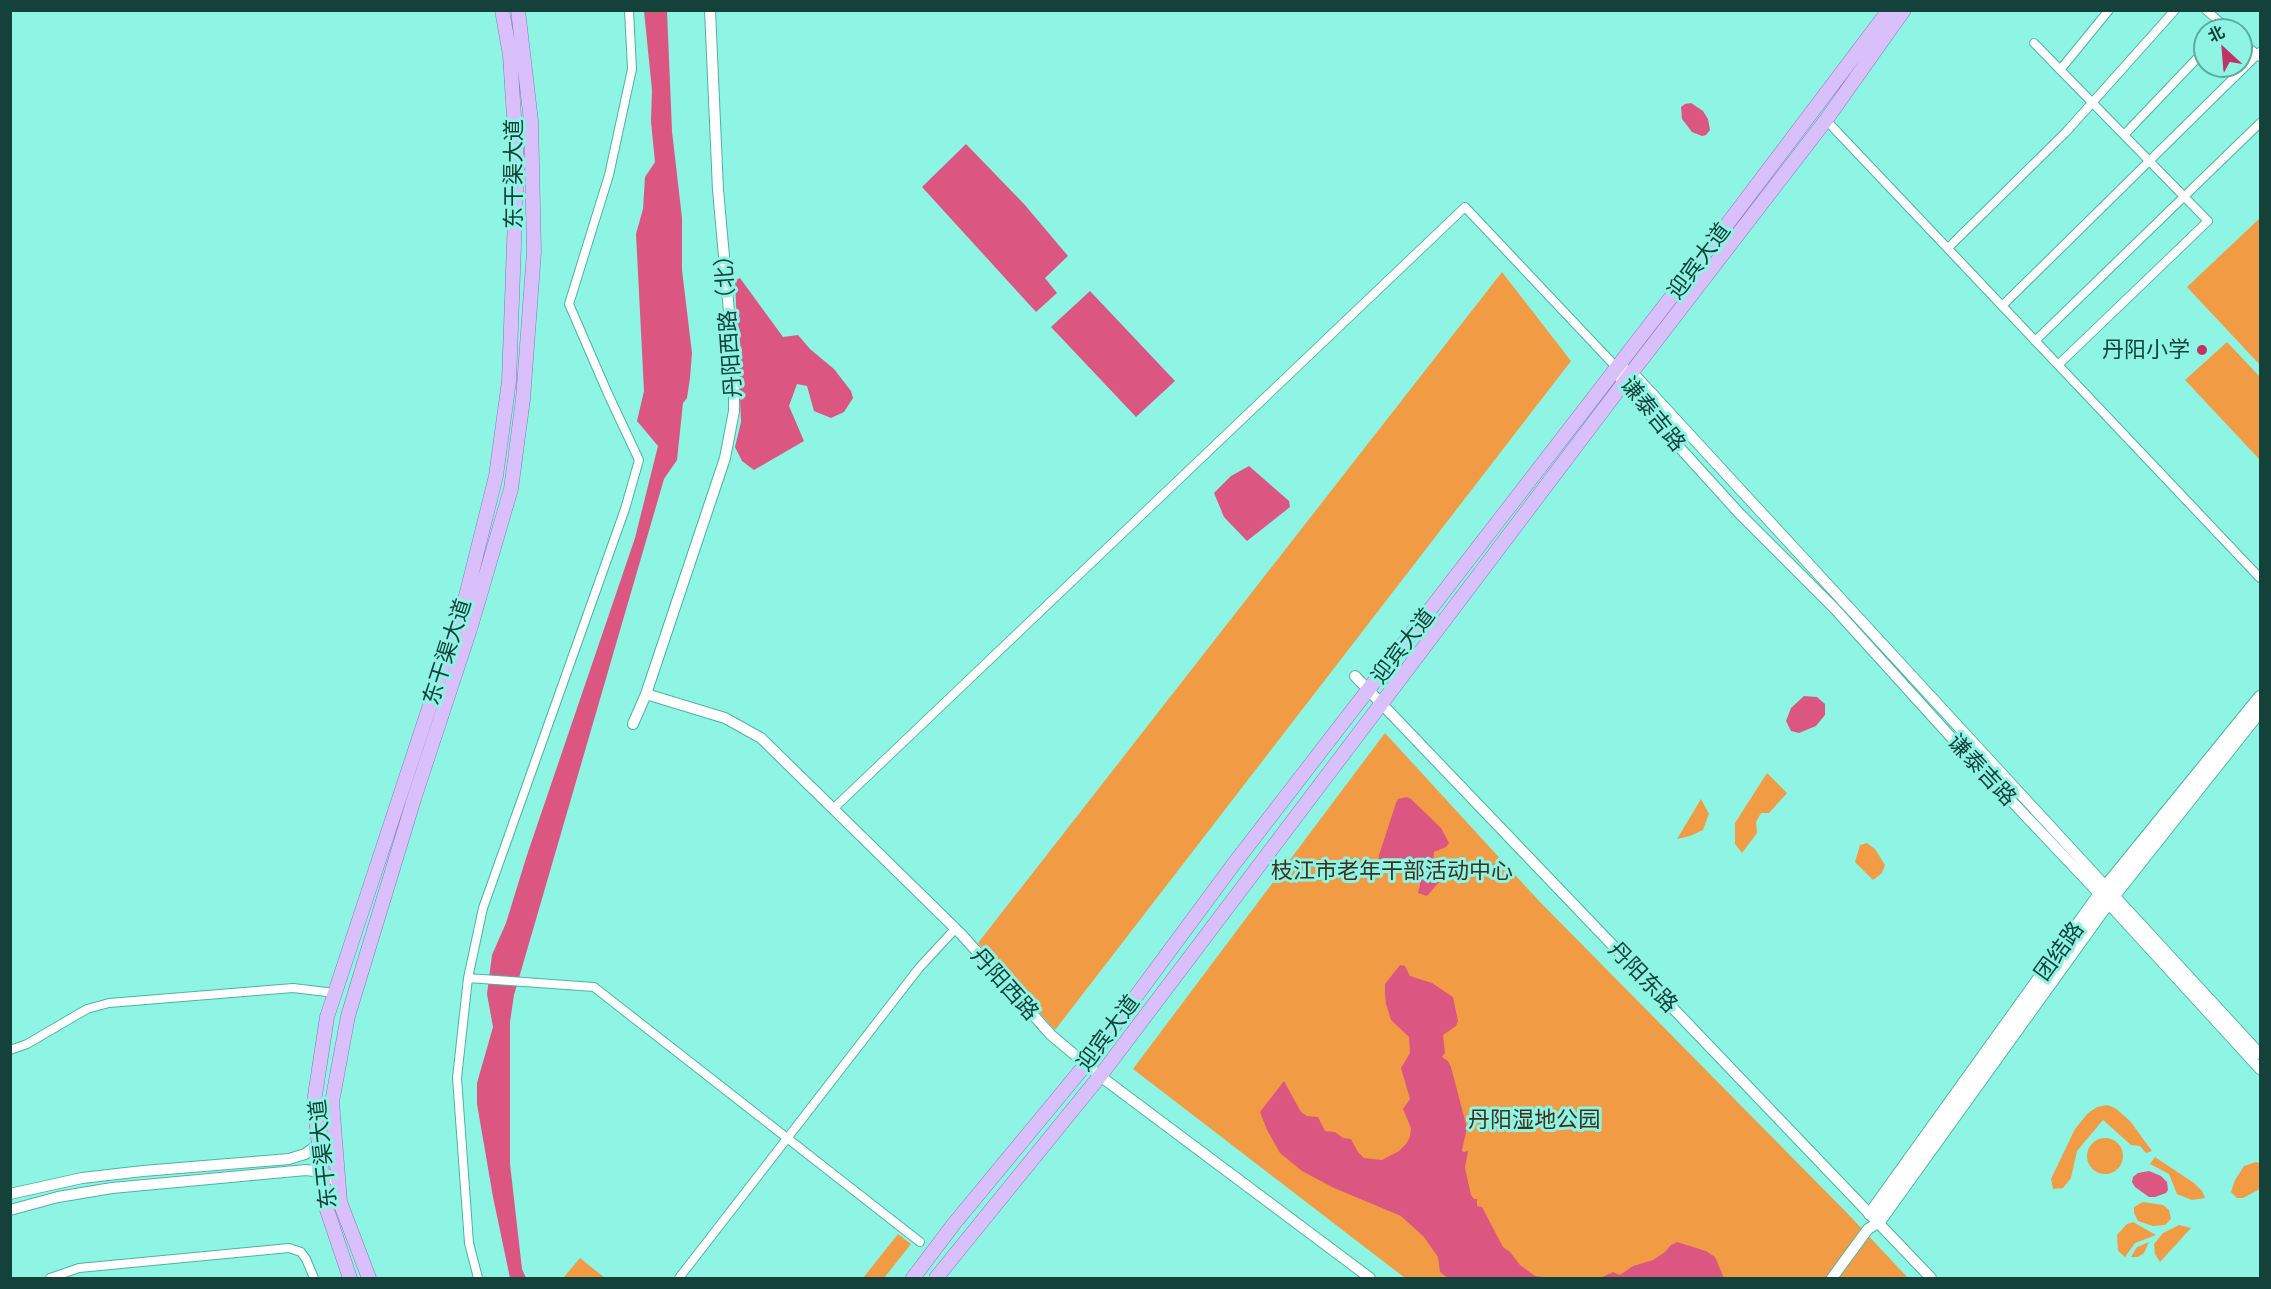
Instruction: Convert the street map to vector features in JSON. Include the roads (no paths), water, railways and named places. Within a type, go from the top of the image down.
[{"type":"main road","name":"东干渠大道","points":[[351,1278],[326,1208],[314,1102],[327,1017],[466,596],[496,476],[509,381],[517,163],[510,55],[502,10]]},
{"type":"main road","name":"东干渠大道","points":[[369,1278],[340,1202],[332,1102],[348,1016],[414,799],[471,626],[511,489],[523,399],[534,252],[531,121],[518,10]]},
{"type":"main road","name":"迎宾大道","points":[[913,1278],[953,1225],[1086,1064],[1233,865],[1617,368],[1889,10]]},
{"type":"main road","name":"迎宾大道","points":[[936,1278],[1100,1076],[1632,372],[1826,120],[1904,10]]},
{"type":"main road","name":"团结路","points":[[1872,1222],[2107,895],[2260,697]]},
{"type":"main road","name":"团结路","points":[[2107,895],[2260,711]]},
{"type":"street","points":[[478,1278],[469,1243],[457,1078],[468,978],[483,908],[626,509],[639,460],[569,304],[609,175],[632,69],[629,10]]},
{"type":"street","name":"丹阳西路（北）","points":[[633,724],[646,694],[725,458],[734,411],[734,367],[718,190],[710,10]]},
{"type":"street","points":[[2060,70],[2109,10]]},
{"type":"street","points":[[1948,248],[2066,132],[2175,10]]},
{"type":"street","points":[[2034,44],[2208,221],[2058,365]]},
{"type":"street","points":[[2002,306],[2259,55]]},
{"type":"street","points":[[2124,135],[2193,63]]},
{"type":"street","points":[[1826,120],[2260,578]]},
{"type":"street","points":[[2035,341],[2260,123]]},
{"type":"street","points":[[833,809],[1464,207],[1617,368]]},
{"type":"street","name":"谦泰吉路","points":[[1617,368],[1632,372],[2107,895],[2260,1069]]},
{"type":"street","name":"谦泰吉路","points":[[1617,368],[1623,385],[1739,513],[1835,609],[1950,736],[2260,1054]]},
{"type":"street","name":"丹阳东路","points":[[1355,676],[1872,1222],[1931,1278]]},
{"type":"street","name":"丹阳西路","points":[[646,694],[725,718],[761,738],[955,929],[1051,1035],[1100,1076],[1370,1278]]},
{"type":"street","points":[[680,1278],[919,968],[955,929]]},
{"type":"street","points":[[468,978],[594,987],[920,1242]]},
{"type":"street","points":[[10,1050],[27,1044],[87,1009],[109,1003],[293,988],[335,993]]},
{"type":"street","points":[[10,1194],[82,1178],[289,1159],[305,1154],[319,1144]]},
{"type":"street","points":[[10,1210],[66,1195],[112,1188],[297,1171],[322,1172],[332,1177],[339,1188]]},
{"type":"street","points":[[1832,1278],[1872,1222]]},
{"type":"street","points":[[50,1278],[79,1268],[289,1248],[301,1252],[314,1278]]},
{"type":"place","name":"丹阳小学","points":[[2202,350]]},
{"type":"park label","name":"枝江市老年干部活动中心","points":[[1392,871]]},
{"type":"park label","name":"丹阳湿地公园","points":[[1534,1120]]}]
